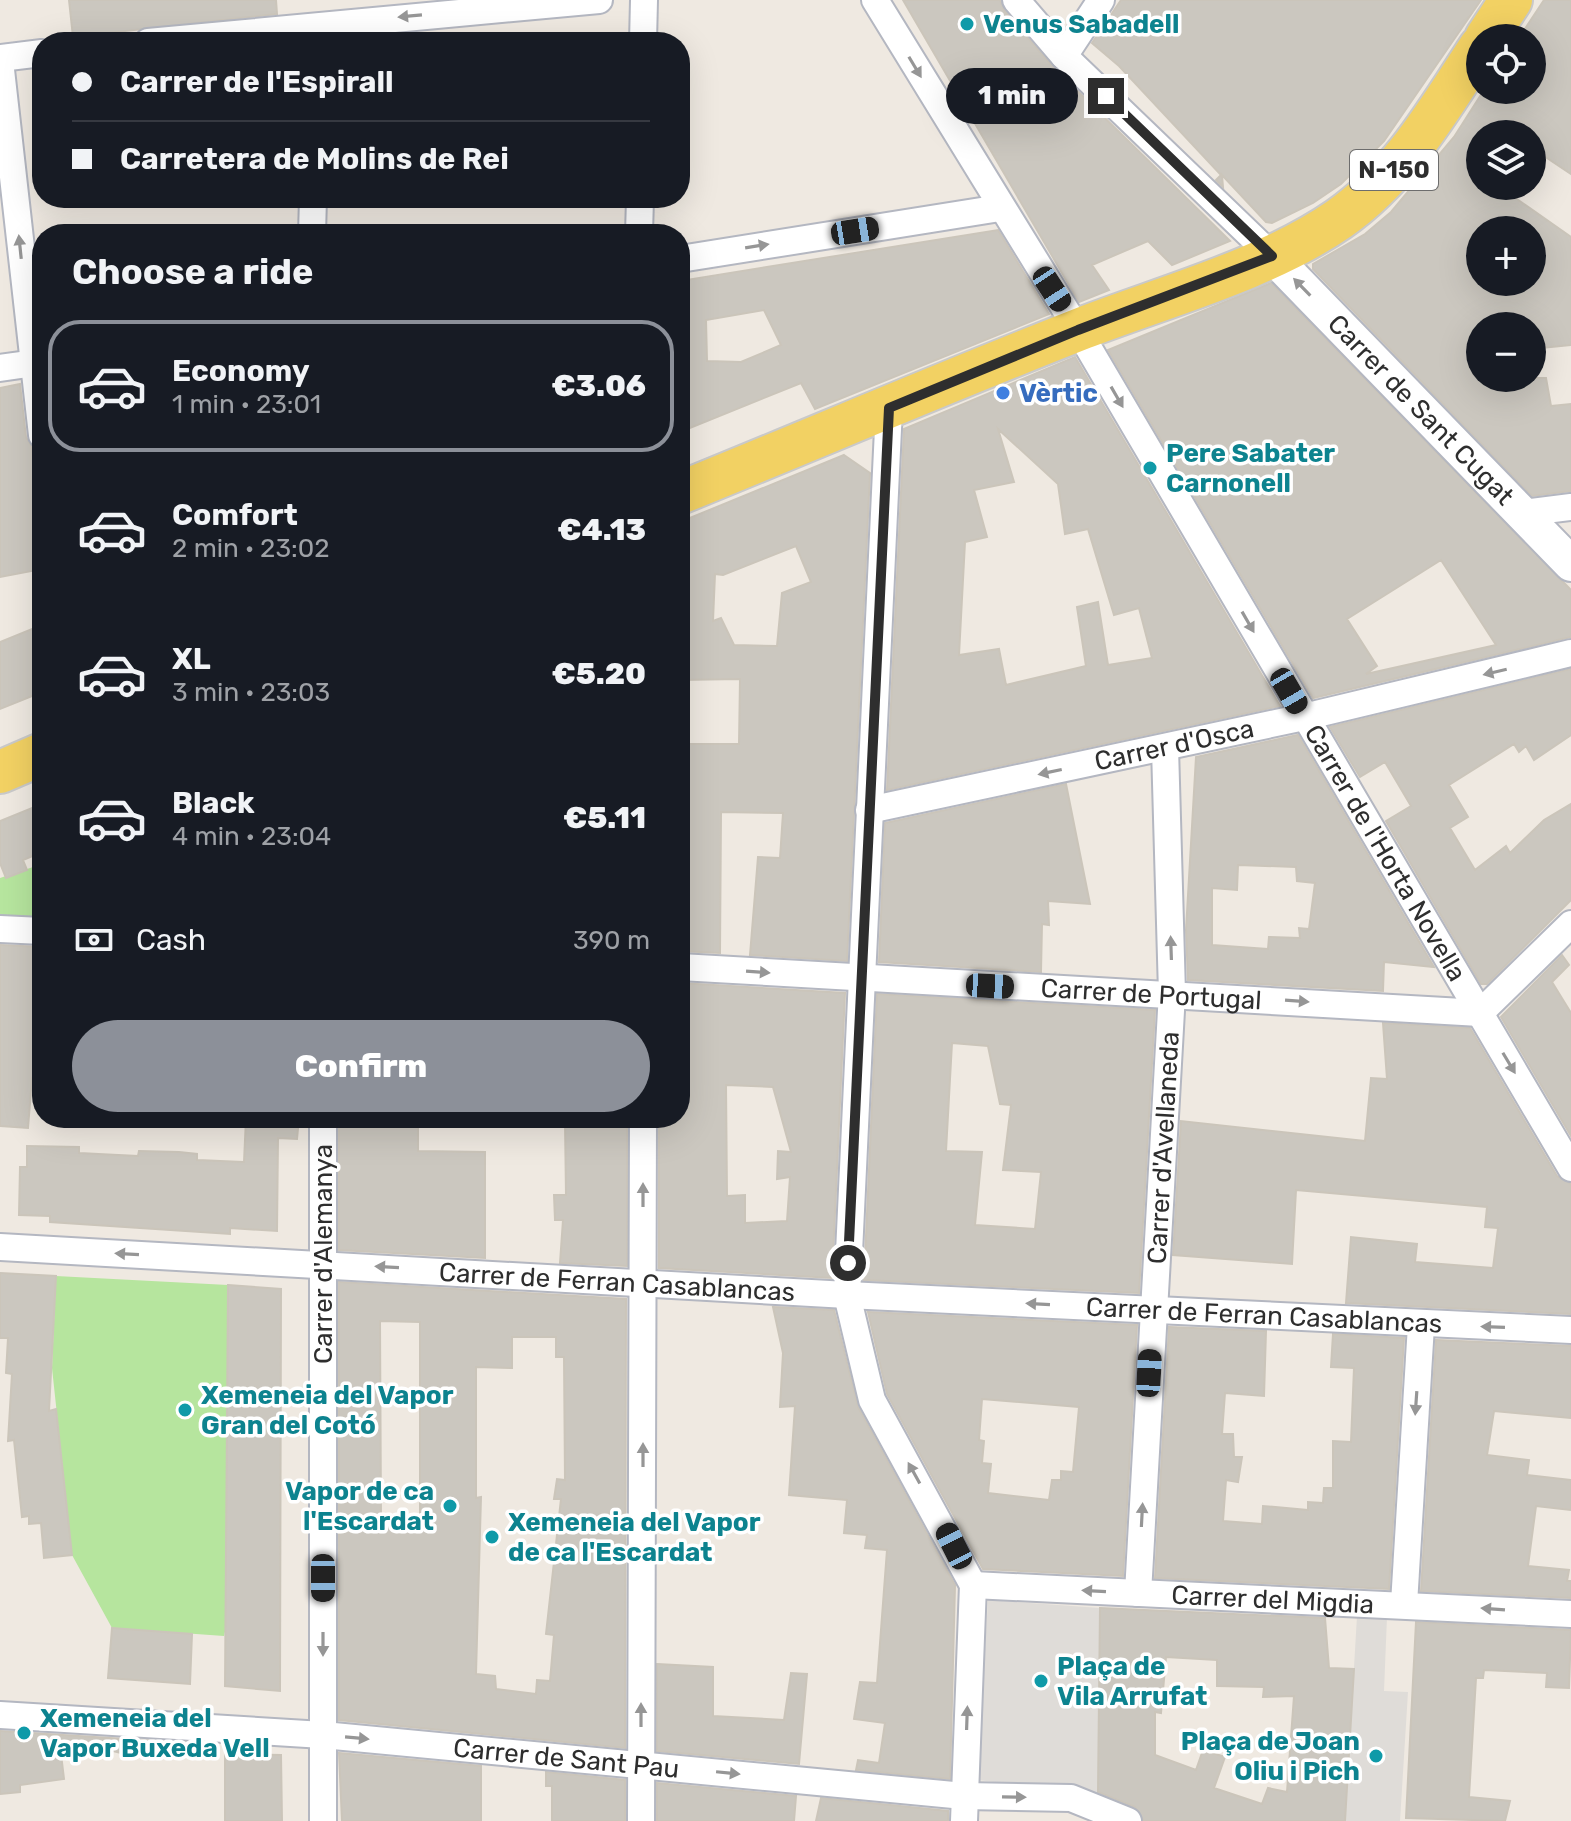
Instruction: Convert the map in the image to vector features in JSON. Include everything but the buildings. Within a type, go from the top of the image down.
[{"type":"main road","points":[[1495,24],[1511,0]]},
{"type":"main road","name":"N-150","points":[[690,489],[1078,330],[1272,256],[1340,219],[1376,189],[1412,150],[1466,68]]},
{"type":"main road","points":[[0,772],[32,758]]},
{"type":"street","points":[[232,32],[316,22],[599,0]]},
{"type":"street","points":[[643,32],[644,0]]},
{"type":"street","name":"Carrer de l'Horta Novella","points":[[875,0],[1000,208],[1078,330],[1571,1168]]},
{"type":"street","points":[[1016,0],[1064,56],[1272,256]]},
{"type":"street","points":[[1064,56],[1101,0]]},
{"type":"street","points":[[32,55],[0,60],[32,322]]},
{"type":"street","points":[[690,257],[1000,208]]},
{"type":"street","name":"Carrer de Sant Cugat","points":[[1272,256],[1571,564]]},
{"type":"street","points":[[0,368],[32,364]]},
{"type":"street","points":[[889,408],[847,1295],[872,1400],[973,1585],[964,1808]]},
{"type":"street","points":[[1522,513],[1571,507]]},
{"type":"street","name":"Carrer d'Osca","points":[[869,810],[1304,717],[1571,653]]},
{"type":"street","name":"Carrer d'Avellaneda","points":[[1138,1593],[1172,993],[1165,748]]},
{"type":"street","points":[[1480,1013],[1571,924]]},
{"type":"street","points":[[0,929],[32,931]]},
{"type":"street","name":"Carrer de Portugal","points":[[690,968],[1480,1013]]},
{"type":"street","name":"Carrer d'Alemanya","points":[[323,1128],[323,1821]]},
{"type":"street","points":[[641,1821],[643,1128]]},
{"type":"street","name":"Carrer de Ferran Casablancas","points":[[0,1247],[847,1295],[1571,1330]]},
{"type":"street","points":[[1404,1604],[1421,1325]]},
{"type":"street","name":"Carrer del Migdia","points":[[973,1585],[1571,1614]]},
{"type":"street","name":"Carrer de Sant Pau","points":[[0,1715],[323,1735],[641,1764],[964,1808],[1071,1798],[1128,1821]]},
{"type":"green space","points":[[32,867],[32,930],[0,928],[0,878]]},
{"type":"green space","points":[[56,1276],[228,1285],[227,1623],[224,1636],[112,1628],[72,1555],[52,1368]]},
{"type":"shaded area","name":"Plaça de Vila Arrufat","points":[[988,1600],[1100,1608],[1098,1793],[977,1780]]},
{"type":"shaded area","name":"Plaça de Joan Oliu i Pich","points":[[1357,1616],[1387,1617],[1384,1691],[1408,1692],[1400,1821],[1345,1821]]},
{"type":"place","name":"Venus Sabadell","points":[[967,24]]},
{"type":"place","name":"Vèrtic","points":[[1003,393]]},
{"type":"place","name":"Pere Sabater Carnonell","points":[[1150,468]]},
{"type":"place","name":"Xemeneia del Vapor Gran del Cotó","points":[[185,1410]]},
{"type":"place","name":"Vapor de ca l'Escardat","points":[[450,1506]]},
{"type":"place","name":"Xemeneia del Vapor de ca l'Escardat","points":[[492,1537]]},
{"type":"place","name":"Plaça de Vila Arrufat","points":[[1041,1681]]},
{"type":"place","name":"Xemeneia del Vapor Buxeda Vell","points":[[24,1733]]},
{"type":"place","name":"Plaça de Joan Oliu i Pich","points":[[1376,1756]]},
{"type":"route","points":[[848,1263],[889,408],[1078,330],[1272,256],[1106,96]]}]
